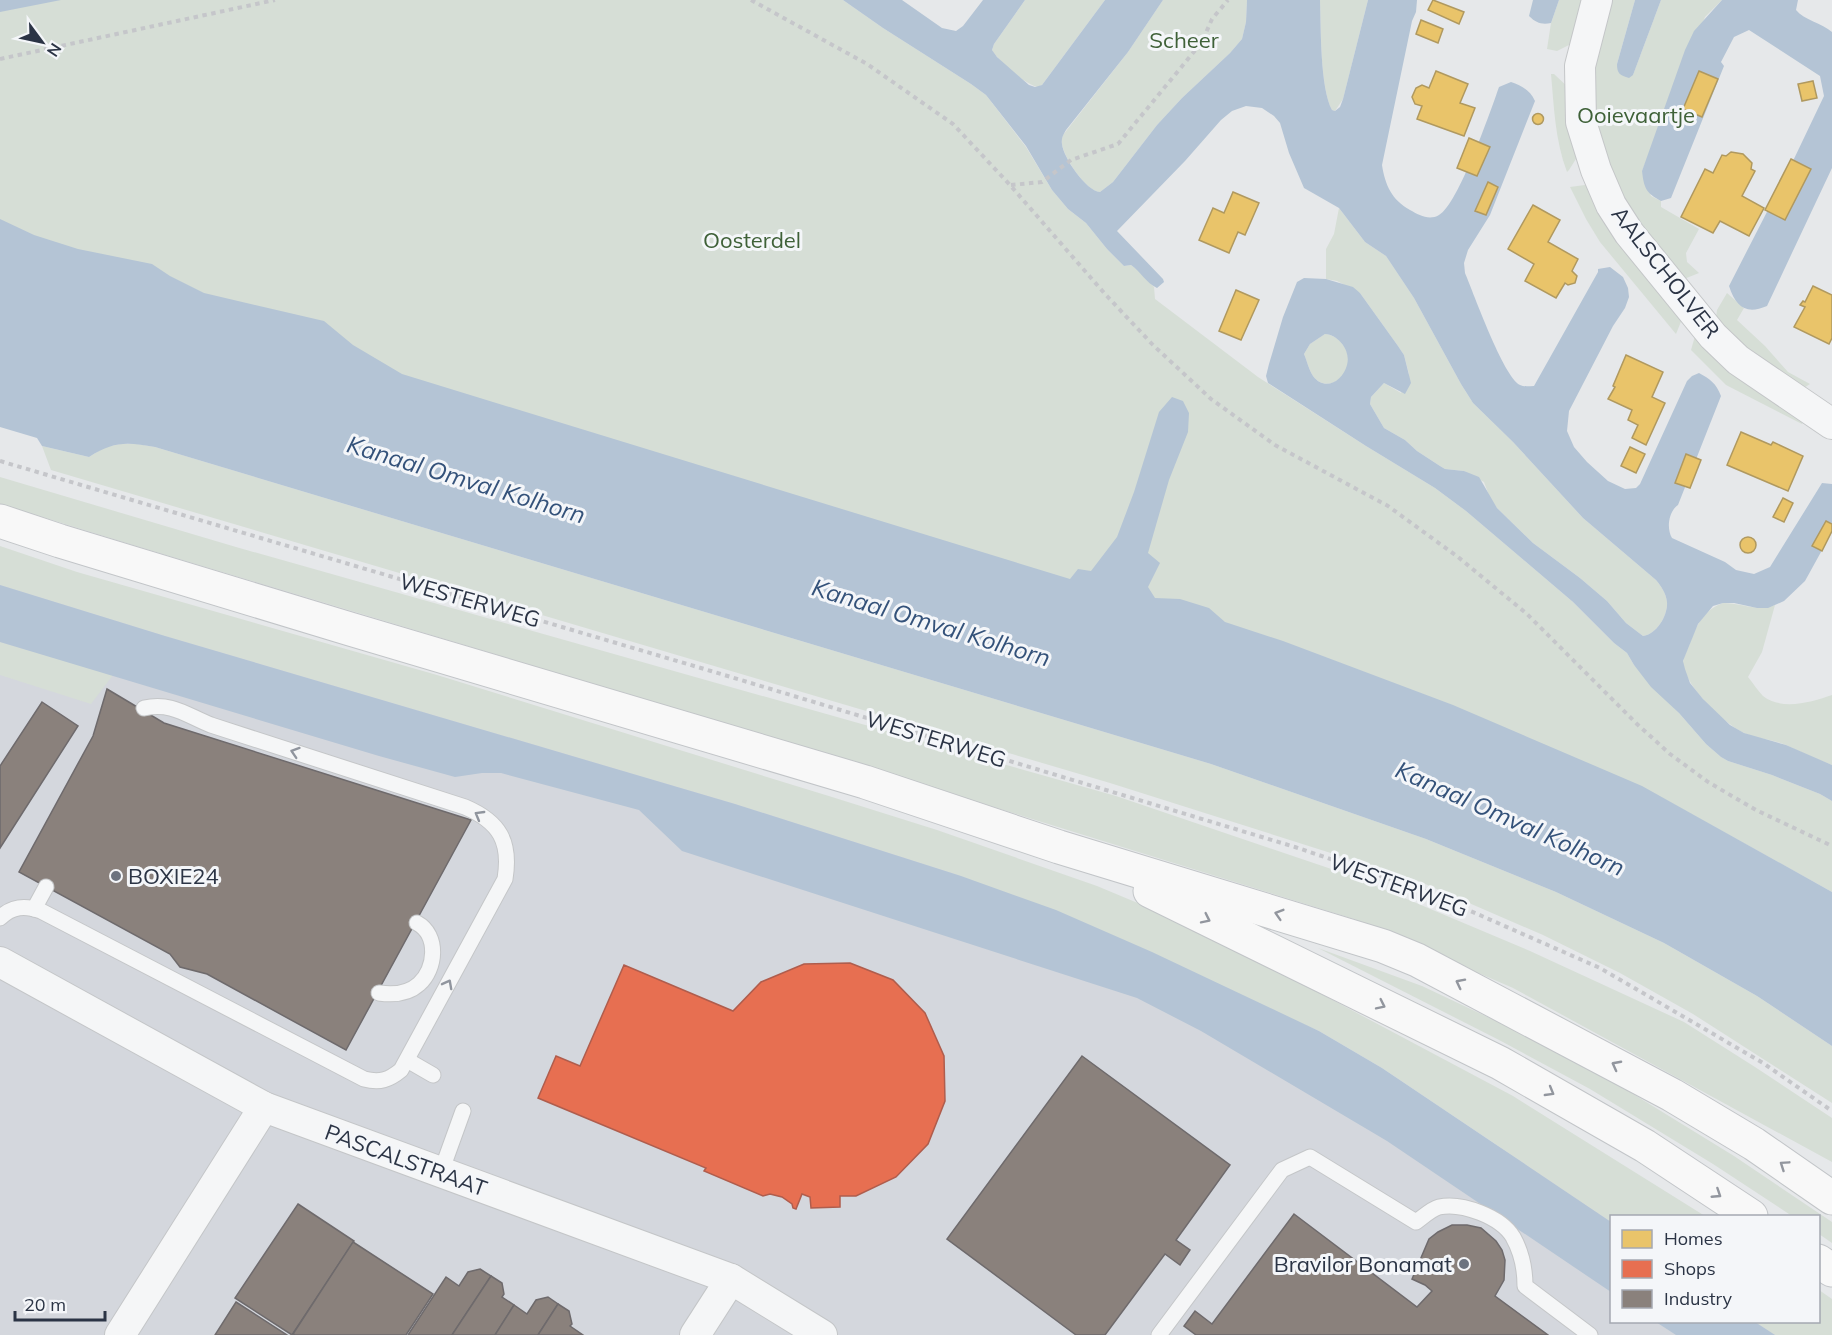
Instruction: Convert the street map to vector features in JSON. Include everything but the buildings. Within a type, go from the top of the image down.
[{"type":"main road","points":[[0,521],[306,616],[865,782],[1059,847],[1383,946],[1417,960],[1672,1095],[1754,1144],[1832,1198]]},
{"type":"main road","points":[[1059,847],[1500,1063],[1645,1146],[1749,1215]]},
{"type":"street","name":"AALSCHOLVER","points":[[1597,0],[1580,66],[1581,122],[1596,170],[1611,205],[1629,233],[1713,336],[1738,360],[1832,424]]},
{"type":"street","name":"PASCALSTRAAT","points":[[0,962],[264,1107],[731,1280],[822,1335]]},
{"type":"street","points":[[120,1335],[264,1107]]},
{"type":"street","points":[[695,1335],[731,1280]]},
{"type":"lane","points":[[0,918],[10,910],[20,907],[34,909],[364,1079],[373,1082],[383,1081],[402,1070],[505,879],[508,861],[504,843],[495,827],[482,814],[465,807],[211,725],[172,707],[158,705],[144,708]]},
{"type":"lane","points":[[34,909],[46,887]]},
{"type":"lane","points":[[380,993],[406,992],[419,985],[428,974],[432,962],[431,938],[424,927],[417,923]]},
{"type":"lane","points":[[407,1060],[433,1075]]},
{"type":"lane","points":[[441,1173],[463,1111]]},
{"type":"lane","points":[[1159,1335],[1282,1170],[1310,1157],[1416,1222],[1438,1207],[1467,1207],[1491,1217],[1512,1235],[1525,1265],[1525,1286],[1590,1335]]},
{"type":"path","points":[[0,59],[275,0]]},
{"type":"path","points":[[750,0],[867,64],[953,124],[1153,345],[1211,399],[1275,445],[1388,506],[1458,557],[1527,614],[1670,754],[1708,782],[1756,810],[1832,846]]},
{"type":"path","points":[[1010,185],[1042,182],[1071,160],[1118,144],[1202,42],[1212,19],[1228,0]]},
{"type":"path","name":"WESTERWEG","points":[[0,461],[1295,847],[1425,891],[1600,968],[1763,1063],[1832,1111]]},
{"type":"shaded area","points":[[0,555],[1111,910],[1610,1215],[1610,1323],[1820,1323],[1832,1329],[1832,1335],[0,1335]]},
{"type":"green space","name":"Oosterdel","points":[[0,0],[843,0],[986,95],[1026,147],[1052,190],[1068,209],[1086,223],[1124,266],[1131,265],[1139,271],[1154,287],[1155,299],[1258,377],[1435,488],[1466,511],[1573,602],[1627,653],[1634,665],[1706,744],[1721,757],[1820,794],[1832,801],[1832,892],[1666,800],[265,329],[0,234]]},
{"type":"green space","points":[[1025,0],[1105,0],[1042,85],[1038,87],[1013,72],[992,50]]},
{"type":"green space","name":"Scheer","points":[[1163,0],[1247,0],[1246,22],[1242,39],[1157,125],[1113,182],[1100,192],[1094,190],[1082,180],[1071,165],[1064,150],[1063,135],[1128,52]]},
{"type":"green space","points":[[1320,0],[1368,0],[1343,99],[1335,111],[1332,110],[1328,100],[1323,73]]},
{"type":"green space","points":[[1559,0],[1587,0],[1575,42],[1557,51],[1547,49],[1551,23]]},
{"type":"green space","name":"Ooievaartje","points":[[1606,0],[1635,0],[1617,64],[1633,75],[1661,0],[1722,0],[1705,17],[1642,171],[1651,196],[1661,201],[1661,207],[1699,229],[1686,253],[1687,262],[1699,273],[1679,281],[1613,192],[1587,84]]},
{"type":"green space","points":[[1551,74],[1554,74],[1571,90],[1579,154],[1567,172],[1557,136]]},
{"type":"green space","points":[[1592,184],[1684,314],[1676,334],[1600,242],[1586,219],[1570,187]]},
{"type":"green space","points":[[1339,208],[1365,242],[1386,256],[1414,298],[1473,403],[1513,442],[1583,518],[1660,585],[1666,596],[1667,607],[1661,623],[1653,632],[1643,636],[1626,623],[1607,601],[1580,578],[1533,543],[1497,508],[1484,482],[1464,471],[1445,469],[1384,428],[1370,404],[1371,397],[1384,383],[1401,393],[1409,374],[1404,355],[1360,293],[1337,281],[1326,279],[1326,249],[1334,234]]},
{"type":"green space","points":[[1727,293],[1744,308],[1737,320],[1788,372],[1810,384],[1799,391],[1715,326],[1717,310]]},
{"type":"green space","points":[[1325,334],[1335,337],[1348,354],[1348,365],[1343,376],[1328,384],[1318,381],[1313,376],[1304,354],[1310,344]]},
{"type":"green space","points":[[1695,336],[1806,416],[1802,424],[1726,385],[1691,350]]},
{"type":"green space","points":[[120,444],[155,447],[1211,764],[1426,839],[1556,892],[1664,943],[1757,996],[1832,1046],[1832,1103],[1693,1014],[1620,973],[1543,935],[1416,880],[1110,783],[51,470],[42,446],[89,457],[105,447]]},
{"type":"green space","points":[[0,477],[236,547],[1116,796],[1352,876],[1530,951],[1684,1022],[1832,1118],[1832,1162],[1513,988],[1354,919],[759,734],[0,504]]},
{"type":"green space","points":[[0,546],[77,572],[437,675],[832,797],[937,830],[1097,886],[1152,909],[1261,962],[1513,1096],[1703,1215],[1610,1215],[1610,1221],[1382,1068],[1319,1031],[961,876],[735,804],[0,585]]},
{"type":"green space","points":[[1723,603],[1762,608],[1775,605],[1762,652],[1748,677],[1763,696],[1779,703],[1797,704],[1832,695],[1832,765],[1781,743],[1742,732],[1706,703],[1691,683],[1683,664],[1692,636],[1706,614]]},
{"type":"green space","points":[[0,642],[113,675],[91,704],[0,675]]},
{"type":"green space","points":[[1318,948],[1422,986],[1551,1047],[1599,1073],[1734,1156],[1832,1222],[1832,1243],[1820,1235],[1820,1215],[1790,1215],[1713,1164],[1590,1089]]},
{"type":"green space","points":[[1820,1291],[1832,1299],[1832,1335],[1775,1335],[1757,1323],[1820,1323]]},
{"type":"water","points":[[0,0],[61,0],[0,12]]},
{"type":"water","points":[[843,0],[902,0],[942,28],[956,31],[963,26],[983,0],[1025,0],[992,50],[1029,85],[1035,87],[1042,85],[1105,0],[1163,0],[1128,52],[1062,137],[1063,150],[1076,172],[1088,186],[1100,192],[1113,182],[1157,125],[1182,98],[1242,39],[1246,22],[1247,0],[1320,0],[1323,73],[1328,100],[1332,110],[1335,111],[1340,107],[1343,99],[1368,0],[1417,0],[1382,165],[1387,185],[1398,202],[1424,217],[1439,215],[1447,208],[1464,176],[1499,87],[1511,82],[1528,91],[1535,101],[1490,215],[1468,250],[1464,263],[1465,273],[1489,334],[1513,378],[1522,386],[1534,386],[1598,269],[1610,267],[1623,277],[1629,297],[1569,411],[1567,431],[1574,447],[1587,462],[1608,481],[1625,489],[1636,488],[1640,484],[1687,381],[1699,373],[1712,382],[1721,396],[1678,505],[1671,515],[1669,529],[1672,538],[1725,562],[1736,570],[1754,574],[1770,567],[1822,483],[1832,484],[1832,532],[1805,581],[1784,601],[1768,608],[1734,603],[1713,606],[1698,624],[1683,661],[1690,683],[1730,725],[1744,733],[1786,745],[1832,765],[1832,801],[1820,794],[1721,757],[1651,687],[1627,653],[1573,602],[1466,511],[1435,488],[1268,383],[1266,376],[1269,364],[1283,317],[1297,282],[1304,278],[1326,279],[1353,287],[1360,293],[1404,355],[1411,383],[1405,394],[1384,383],[1371,397],[1370,404],[1384,428],[1445,469],[1464,471],[1479,477],[1497,508],[1533,543],[1580,578],[1607,601],[1626,623],[1643,636],[1653,632],[1661,623],[1666,613],[1667,602],[1658,582],[1583,518],[1513,442],[1473,403],[1414,298],[1386,256],[1365,242],[1339,208],[1304,188],[1289,153],[1280,123],[1274,116],[1262,108],[1246,106],[1232,111],[1117,231],[1163,279],[1164,282],[1157,288],[1131,265],[1124,266],[1086,223],[1068,209],[1052,190],[1026,146],[986,95]],"holes":[[[1325,334],[1343,345],[1348,360],[1342,376],[1328,384],[1318,381],[1313,376],[1304,354],[1310,344]]]},
{"type":"water","points":[[1533,0],[1559,0],[1551,23],[1539,23],[1529,16]]},
{"type":"water","points":[[1635,0],[1661,0],[1633,75],[1629,78],[1620,74],[1617,64]]},
{"type":"water","points":[[1722,0],[1798,0],[1796,10],[1799,13],[1832,32],[1832,168],[1767,306],[1753,310],[1739,304],[1729,286],[1824,96],[1820,76],[1749,30],[1734,37],[1721,62],[1724,66],[1671,198],[1661,201],[1652,195],[1645,186],[1642,171],[1685,50],[1694,31]]},
{"type":"water","name":"Kanaal Omval Kolhorn","points":[[0,219],[34,235],[78,249],[152,264],[204,293],[324,321],[353,345],[402,374],[1070,579],[1078,569],[1091,571],[1117,537],[1159,412],[1172,397],[1183,401],[1189,413],[1188,432],[1169,480],[1148,553],[1160,563],[1148,587],[1155,598],[1180,599],[1209,608],[1225,622],[1283,641],[1453,705],[1642,786],[1832,892],[1832,1046],[1757,996],[1664,943],[1556,892],[1426,839],[1211,764],[155,447],[136,444],[113,445],[89,457],[42,446],[37,438],[0,427]]},
{"type":"water","points":[[0,585],[735,804],[961,876],[1056,910],[1152,952],[1319,1031],[1382,1068],[1610,1221],[1610,1291],[1387,1141],[1201,1031],[1137,998],[682,851],[639,810],[501,773],[455,777],[0,642]]},
{"type":"water","points":[[1658,1323],[1757,1323],[1775,1335],[1676,1335]]},
{"type":"place","name":"BOXIE24","points":[[116,876]]},
{"type":"place","name":"Bravilor Bonamat","points":[[1464,1264]]}]
